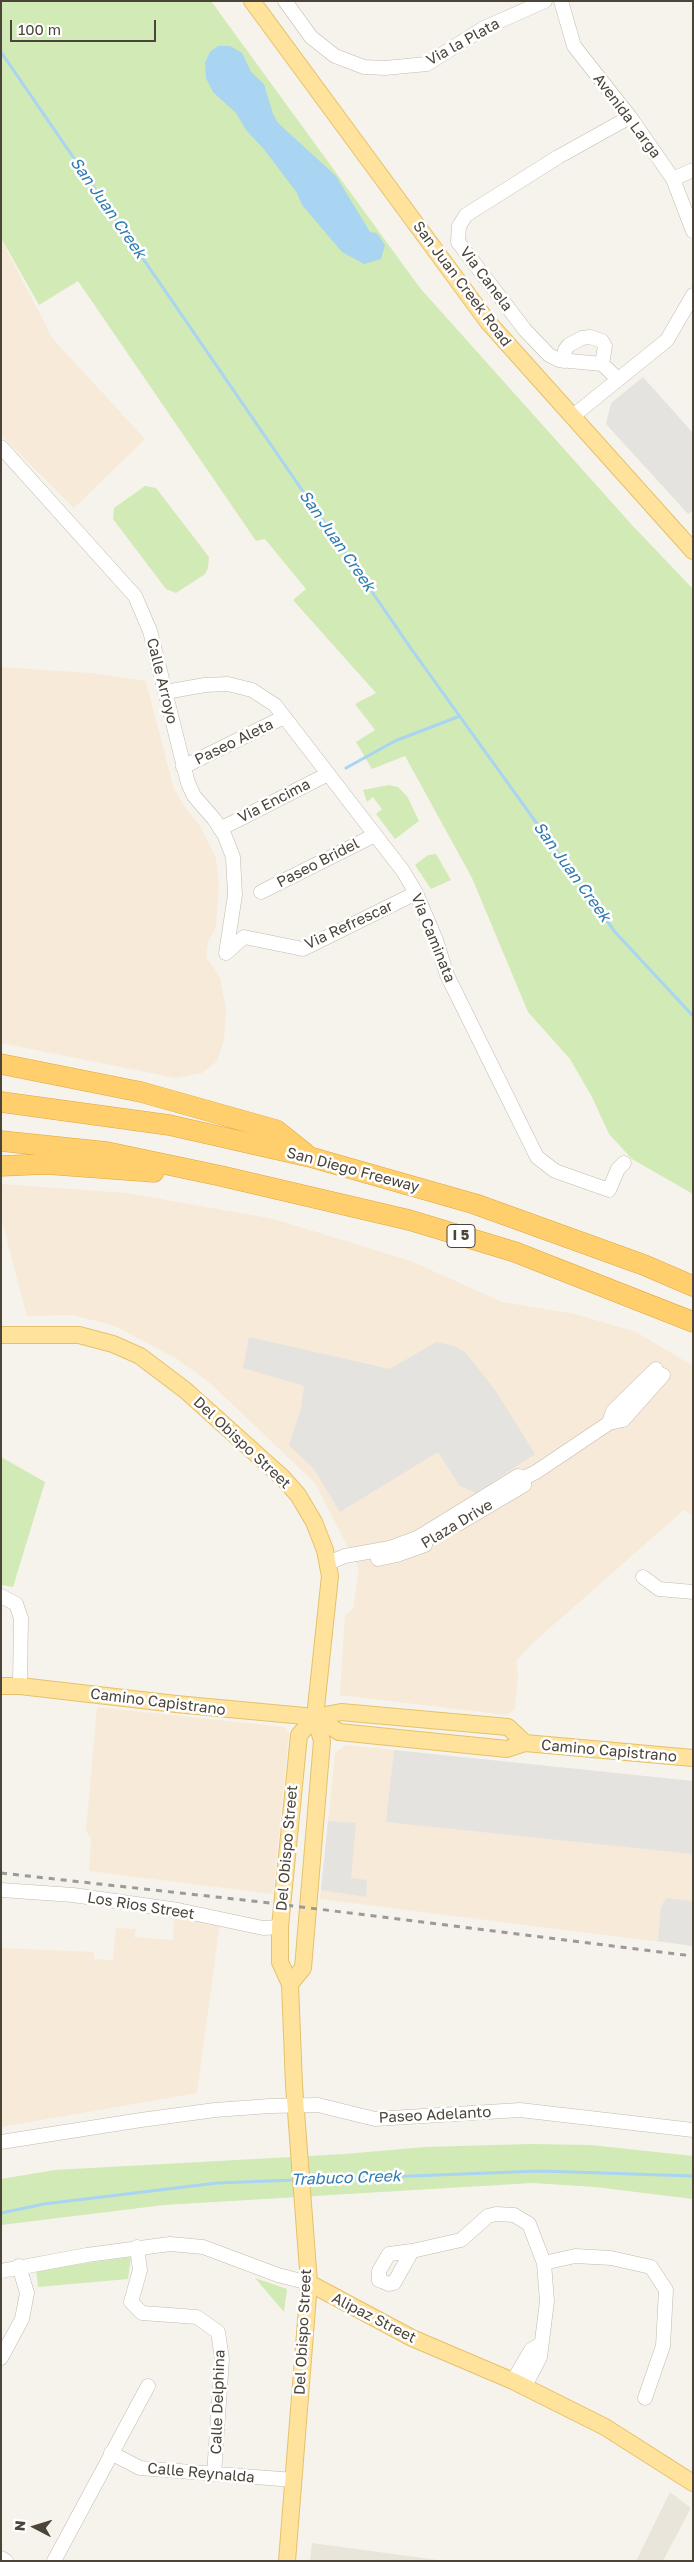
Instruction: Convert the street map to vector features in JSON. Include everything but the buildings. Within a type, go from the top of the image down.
[{"type":"highway","points":[[1,1064],[140,1092],[276,1130],[310,1157]]},
{"type":"highway","name":"San Diego Freeway","points":[[1,1102],[169,1125],[310,1157],[475,1204],[644,1265],[693,1286]]},
{"type":"highway","name":"I 5","points":[[1,1141],[107,1152],[221,1176],[409,1220],[515,1252],[693,1322]]},
{"type":"highway","points":[[1,1166],[46,1164],[221,1176]]},
{"type":"main road","name":"San Juan Creek Road","points":[[252,1],[474,304],[505,342],[693,551]]},
{"type":"main road","name":"Del Obispo Street","points":[[1,1335],[62,1333],[88,1337],[130,1351],[158,1368],[292,1488],[314,1522],[328,1563],[329,1596],[315,1717],[322,1741],[303,1968],[290,1984]]},
{"type":"main road","name":"Camino Capistrano","points":[[1,1686],[20,1686],[176,1704],[315,1717],[341,1712],[508,1727],[525,1743]]},
{"type":"main road","name":"Del Obispo Street","points":[[287,2561],[309,2284],[297,2134],[290,1984],[280,1962],[280,1928],[299,1735],[315,1717]]},
{"type":"main road","name":"Camino Capistrano","points":[[315,1717],[339,1732],[507,1749],[525,1743],[693,1758]]},
{"type":"main road","name":"Alipaz Street","points":[[309,2284],[412,2338],[519,2384],[605,2427],[693,2483]]},
{"type":"street","name":"Via la Plata","points":[[285,1],[311,37],[335,56],[364,67],[385,68],[428,64],[484,28],[545,1]]},
{"type":"street","name":"Avenida Larga","points":[[561,1],[574,46],[630,117],[673,179],[693,232]]},
{"type":"street","name":"Via Canela","points":[[602,364],[564,361],[549,355],[525,330],[458,242],[459,226],[466,215],[558,157],[630,117]]},
{"type":"street","points":[[673,179],[693,170]]},
{"type":"street","points":[[573,416],[667,340],[693,295]]},
{"type":"street","points":[[564,361],[565,350],[569,345],[582,338],[590,337],[602,341],[605,346],[602,364],[618,379]]},
{"type":"street","name":"Calle Arroyo","points":[[1,447],[135,596],[150,631],[183,767],[194,796],[220,829],[233,857],[235,880],[232,919],[226,953]]},
{"type":"street","name":"Via Caminata","points":[[165,692],[180,691],[205,685],[228,684],[252,690],[275,705],[403,871],[416,894],[436,940],[447,975],[537,1156],[555,1171],[609,1190],[618,1169],[624,1163]]},
{"type":"street","name":"Paseo Aleta","points":[[183,767],[284,717]]},
{"type":"street","name":"Via Encima","points":[[220,829],[328,774]]},
{"type":"street","name":"Paseo Bridel","points":[[262,892],[375,835]]},
{"type":"street","name":"Via Refrescar","points":[[226,953],[244,937],[303,949],[416,894]]},
{"type":"street","name":"Plaza Drive","points":[[328,1563],[359,1563],[397,1555],[425,1545],[524,1485],[524,1478],[609,1423],[613,1411],[660,1372]]},
{"type":"street","points":[[642,1577],[659,1589],[693,1592]]},
{"type":"street","points":[[1,1596],[16,1604],[21,1618],[20,1686]]},
{"type":"street","name":"Los Rios Street","points":[[1,1890],[73,1895],[178,1910],[263,1928],[280,1928]]},
{"type":"street","name":"Paseo Adelanto","points":[[1,2142],[215,2110],[318,2105],[375,2119],[520,2110],[693,2130]]},
{"type":"street","points":[[412,2251],[453,2243],[468,2235],[488,2216],[506,2214],[523,2219],[529,2224],[544,2263],[547,2301],[540,2345],[531,2350],[519,2384]]},
{"type":"street","name":"Alipaz Street","points":[[1,2271],[19,2266],[137,2247],[170,2244],[204,2246],[278,2275],[309,2284]]},
{"type":"street","name":"Calle Delphina","points":[[137,2247],[140,2270],[131,2302],[142,2313],[197,2317],[218,2332],[222,2359],[214,2474]]},
{"type":"street","points":[[544,2263],[575,2256],[611,2258],[651,2267],[666,2290],[663,2346],[645,2398]]},
{"type":"street","points":[[1,2358],[22,2319],[27,2293],[19,2266]]},
{"type":"street","points":[[54,2561],[148,2386]]},
{"type":"street","name":"Calle Reynalda","points":[[111,2453],[140,2468],[294,2480]]},
{"type":"street","points":[[1,2558],[6,2561]]},
{"type":"shaded area","points":[[1,239],[53,339],[145,439],[74,508],[1,435]]},
{"type":"shaded area","points":[[643,377],[693,433],[693,511],[688,514],[606,424],[611,403]]},
{"type":"shaded area","points":[[1,667],[90,673],[146,681],[173,786],[184,806],[200,826],[216,858],[219,884],[216,927],[208,942],[206,957],[220,977],[226,1010],[224,1040],[217,1061],[202,1073],[176,1078],[1,1043]]},
{"type":"shaded area","points":[[1,1184],[127,1193],[274,1219],[411,1261],[502,1302],[575,1314],[636,1332],[693,1366],[693,1516],[684,1510],[534,1642],[516,1661],[518,1674],[515,1708],[507,1715],[340,1695],[345,1615],[353,1609],[359,1568],[314,1482],[210,1383],[177,1359],[115,1326],[73,1315],[27,1316],[1,1218]]},
{"type":"shaded area","points":[[249,1337],[390,1369],[436,1342],[454,1346],[466,1353],[495,1390],[535,1454],[476,1493],[460,1486],[438,1452],[340,1512],[314,1469],[289,1445],[301,1409],[304,1386],[243,1368]]},
{"type":"shaded area","points":[[97,1707],[284,1727],[289,1734],[273,1894],[89,1871],[91,1839],[86,1831]]},
{"type":"shaded area","points":[[346,1745],[693,1781],[693,1946],[320,1899],[335,1753]]},
{"type":"shaded area","points":[[394,1750],[693,1781],[693,1854],[386,1822]]},
{"type":"shaded area","points":[[328,1821],[356,1823],[351,1878],[367,1880],[366,1897],[321,1890]]},
{"type":"shaded area","points":[[666,1898],[693,1901],[693,1946],[658,1941],[661,1907]]},
{"type":"shaded area","points":[[174,1916],[220,1922],[197,2093],[1,2127],[1,1948],[94,1952],[94,1959],[113,1960],[116,1928],[136,1929],[134,1937],[173,1940]]},
{"type":"shaded area","points":[[670,2492],[691,2508],[663,2561],[636,2561]]},
{"type":"shaded area","points":[[312,2543],[445,2561],[310,2561]]},
{"type":"green space","points":[[1,1],[211,1],[420,288],[632,525],[693,589],[693,1194],[632,1159],[609,1134],[592,1097],[570,1059],[528,1012],[472,878],[405,756],[372,769],[356,742],[375,730],[355,704],[376,693],[293,600],[306,589],[265,539],[256,541],[78,281],[39,305],[1,238]]},
{"type":"green space","points":[[145,486],[156,488],[209,557],[208,568],[205,574],[176,593],[166,589],[113,519],[114,508]]},
{"type":"green space","points":[[389,785],[398,787],[407,796],[419,821],[395,839],[376,814],[382,809],[373,797],[367,802],[363,790]]},
{"type":"green space","points":[[436,854],[451,880],[431,889],[415,865],[428,855]]},
{"type":"green space","points":[[1,1457],[45,1482],[13,1587],[1,1585]]},
{"type":"green space","points":[[530,2144],[591,2145],[693,2156],[693,2199],[595,2187],[532,2183],[164,2205],[1,2225],[1,2179],[55,2170],[345,2154],[425,2147]]},
{"type":"green space","points":[[131,2257],[128,2279],[38,2287],[36,2270]]},
{"type":"green space","points":[[255,2278],[287,2289],[284,2312]]},
{"type":"water","points":[[218,46],[230,46],[242,53],[251,72],[264,84],[273,114],[278,123],[336,176],[370,232],[377,233],[385,245],[381,259],[364,264],[342,252],[302,205],[297,193],[263,148],[246,130],[236,113],[213,92],[206,78],[205,63],[210,52]]},
{"type":"waterway","name":"San Juan Creek","points":[[1,52],[412,650],[615,932],[693,1016]]},
{"type":"waterway","points":[[346,768],[395,741],[460,716]]},
{"type":"waterway","name":"Trabuco Creek","points":[[307,2180],[540,2171],[693,2176]]},
{"type":"waterway","name":"Trabuco Creek","points":[[1,2213],[44,2204],[217,2183],[296,2180]]},
{"type":"railway","points":[[1,1873],[270,1903],[693,1956]]}]
